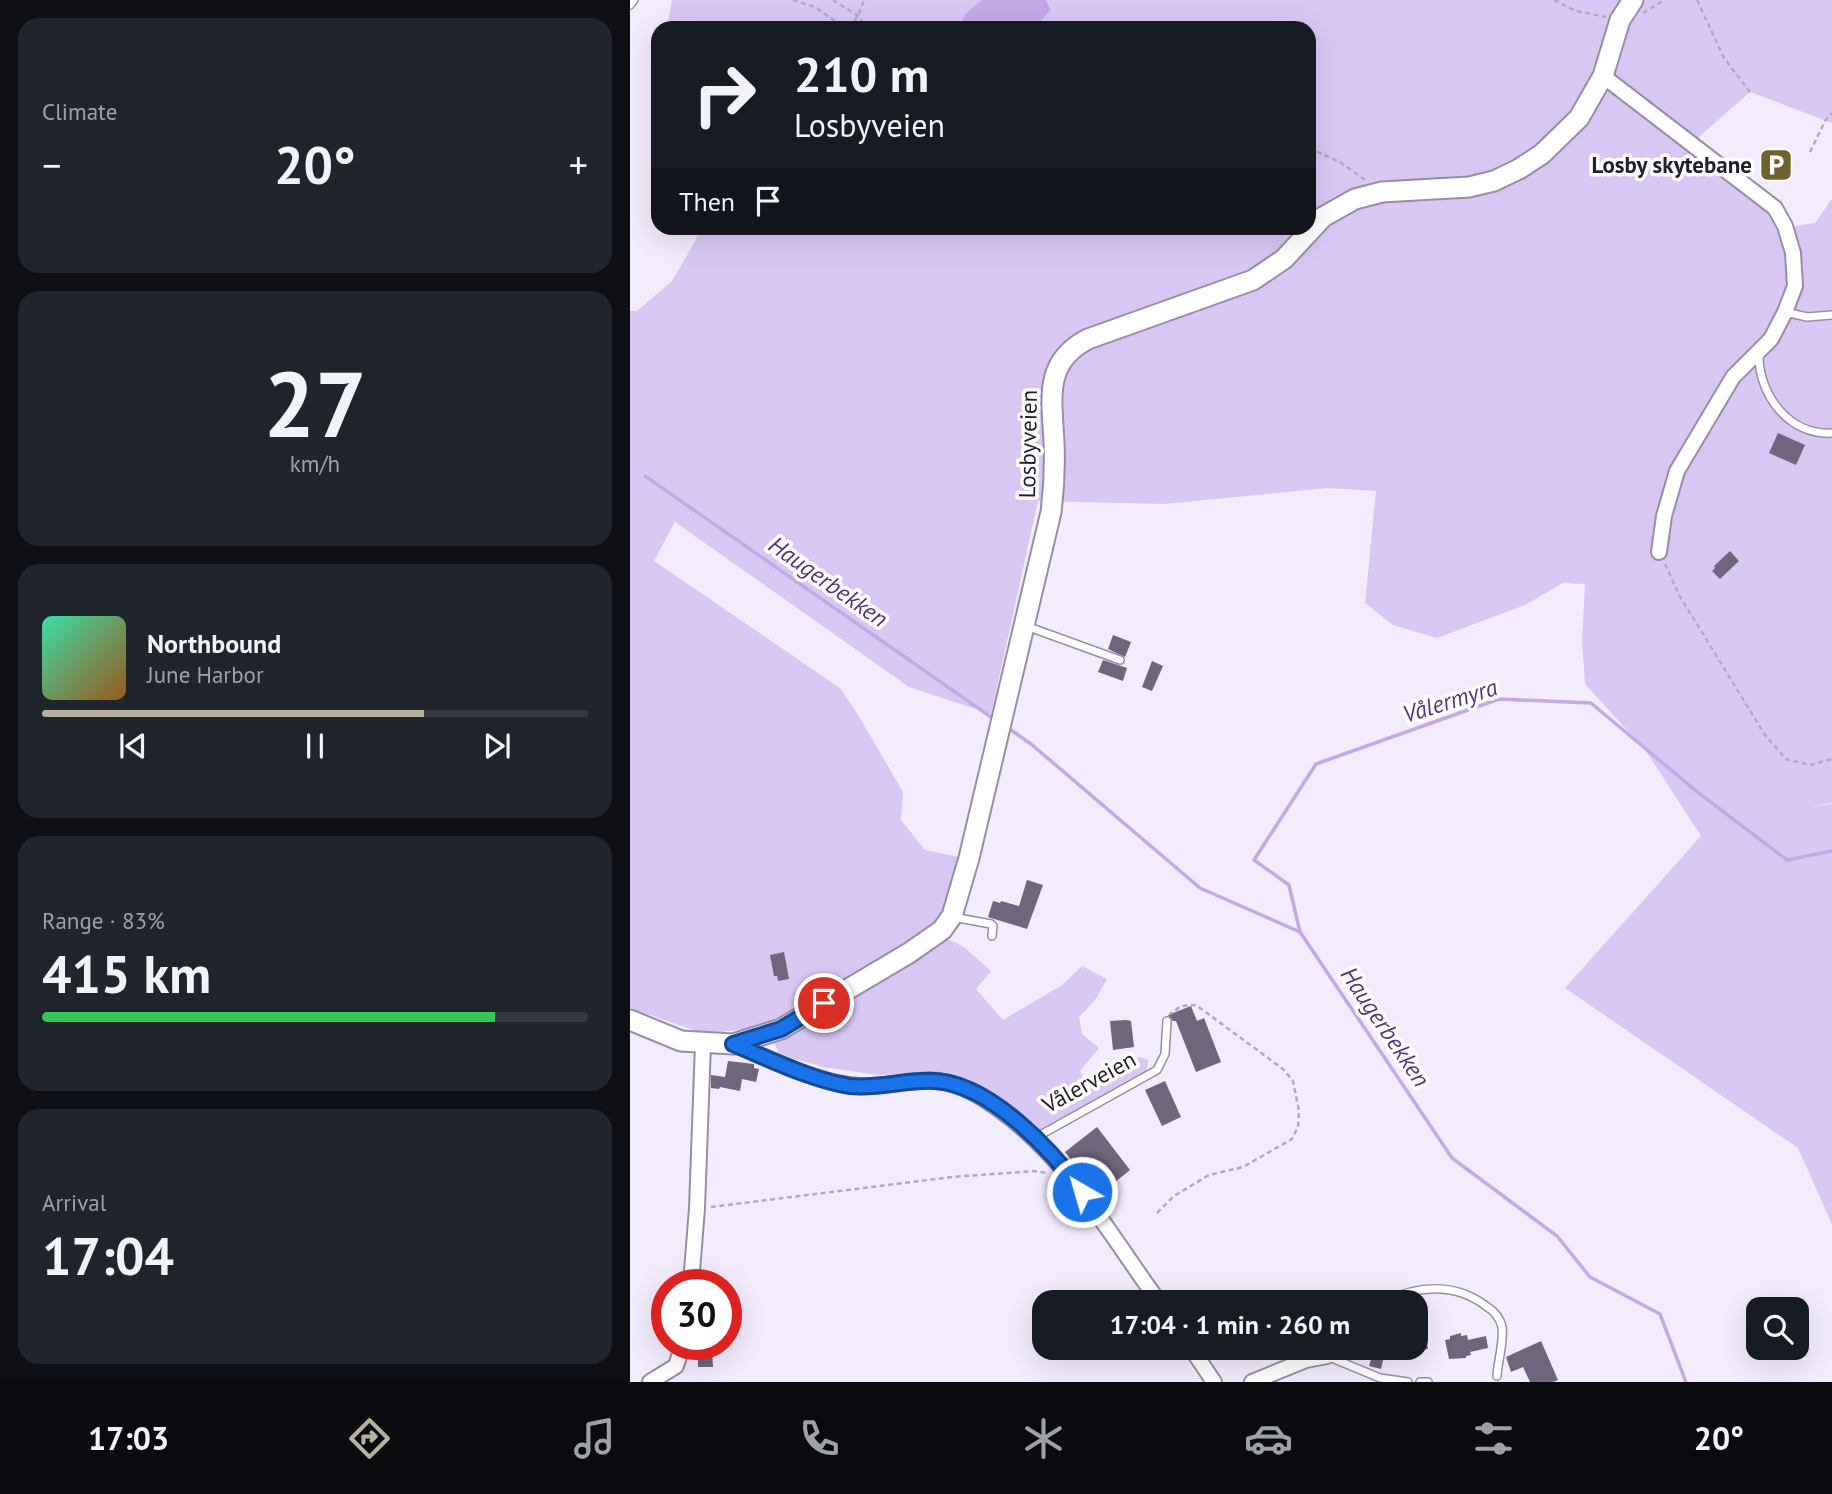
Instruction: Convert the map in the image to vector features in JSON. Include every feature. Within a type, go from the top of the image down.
[{"type":"main road","name":"Losbyveien","points":[[1316,224],[1323,216],[1355,198],[1382,192],[1469,187],[1494,181],[1542,154],[1579,118],[1603,76],[1620,20],[1633,0]]},
{"type":"main road","name":"Losbyveien","points":[[630,1020],[681,1041],[733,1044],[781,1029],[909,953],[942,930],[952,916],[969,858],[1051,512],[1055,477],[1051,396],[1055,374],[1063,358],[1076,345],[1088,339],[1253,280],[1284,259],[1306,235]]},
{"type":"street","points":[[1603,76],[1775,208],[1785,226],[1793,253],[1794,286],[1771,339],[1733,377],[1676,471],[1664,516],[1660,552]]},
{"type":"street","points":[[692,1269],[703,1044]]},
{"type":"street","name":"Vålerveien","points":[[733,1044],[814,1076],[849,1086],[938,1081],[957,1085],[981,1096],[1035,1138],[1071,1177],[1151,1290]]},
{"type":"street","points":[[650,1382],[676,1366],[678,1360]]},
{"type":"street","points":[[1199,1360],[1214,1382]]},
{"type":"street","points":[[1252,1382],[1306,1360]]},
{"type":"lane","points":[[630,5],[634,0]]},
{"type":"lane","points":[[1785,312],[1807,317],[1832,315]]},
{"type":"lane","points":[[1759,350],[1765,386],[1776,407],[1787,418],[1804,428],[1832,433]]},
{"type":"lane","points":[[1026,626],[1120,660]]},
{"type":"lane","points":[[952,916],[960,920],[991,924],[992,936]]},
{"type":"lane","name":"Vålerveien","points":[[1035,1138],[1157,1070],[1165,1054],[1167,1021]]},
{"type":"lane","points":[[1416,1290],[1438,1288],[1459,1292],[1480,1301],[1498,1316],[1502,1325],[1497,1376]]},
{"type":"lane","points":[[1347,1360],[1380,1378],[1408,1382]]},
{"type":"lane","points":[[1420,1382],[1427,1382]]},
{"type":"path","points":[[793,0],[815,7],[836,21]]},
{"type":"path","points":[[833,0],[862,21]]},
{"type":"path","points":[[853,21],[864,0]]},
{"type":"path","points":[[1697,0],[1724,58],[1750,92]]},
{"type":"path","points":[[1810,152],[1825,121],[1832,113]]},
{"type":"path","points":[[1316,151],[1340,162],[1382,192]]},
{"type":"path","points":[[1660,552],[1679,595],[1765,735],[1786,759],[1810,765],[1832,759]]},
{"type":"path","points":[[1157,1213],[1174,1196],[1209,1175],[1243,1167],[1292,1139],[1298,1127],[1299,1111],[1293,1081],[1283,1069],[1196,1005],[1181,1006],[1173,1010],[1167,1021]]},
{"type":"path","points":[[697,1208],[952,1177],[1034,1171],[1071,1177]]},
{"type":"shaded area","points":[[672,0],[982,0],[965,14],[962,21],[668,21]]},
{"type":"shaded area","points":[[982,0],[1046,0],[1051,10],[1041,21],[962,21],[965,14]]},
{"type":"shaded area","points":[[1046,0],[1629,0],[1640,8],[1646,0],[1832,0],[1832,123],[1750,92],[1692,143],[1785,226],[1774,229],[1815,223],[1832,199],[1832,803],[1810,807],[1832,804],[1832,1224],[1798,1148],[1565,988],[1701,836],[1646,751],[1585,684],[1582,642],[1585,584],[1563,583],[1525,605],[1437,638],[1393,625],[1365,603],[1376,491],[1328,488],[1165,504],[1038,501],[991,714],[909,687],[675,522],[654,561],[840,688],[903,792],[901,820],[925,850],[959,857],[948,907],[929,930],[964,947],[991,971],[976,989],[1003,1020],[1062,985],[1082,966],[1107,979],[1096,999],[1079,1017],[1082,1034],[1099,1048],[1080,1071],[1084,1079],[1140,1057],[1149,1060],[1144,1078],[1039,1133],[995,1099],[944,1072],[877,1075],[823,1067],[780,1055],[765,1026],[705,1034],[630,1008],[630,311],[637,311],[672,281],[697,235],[1316,235],[1316,21],[1041,21],[1051,10]]},
{"type":"building","points":[[1778,433],[1805,445],[1796,465],[1769,453]]},
{"type":"building","points":[[1730,551],[1739,561],[1720,579],[1712,571]]},
{"type":"building","points":[[1113,635],[1131,642],[1125,657],[1108,649]]},
{"type":"building","points":[[1103,660],[1127,668],[1123,681],[1098,672]]},
{"type":"building","points":[[1152,661],[1163,666],[1152,691],[1142,687]]},
{"type":"building","points":[[1027,880],[1043,885],[1027,929],[988,917],[993,901],[1019,906]]},
{"type":"building","points":[[784,952],[789,979],[778,981],[777,976],[774,976],[770,955]]},
{"type":"building","points":[[1191,1006],[1197,1021],[1204,1018],[1221,1062],[1196,1072],[1176,1021],[1168,1015]]},
{"type":"building","points":[[1110,1021],[1131,1021],[1134,1047],[1113,1050]]},
{"type":"building","points":[[728,1061],[754,1064],[754,1068],[759,1069],[756,1082],[742,1079],[740,1091],[711,1088],[711,1075],[725,1077]]},
{"type":"building","points":[[1165,1081],[1181,1117],[1162,1126],[1145,1090]]},
{"type":"building","points":[[1097,1127],[1130,1170],[1099,1195],[1065,1152]]},
{"type":"building","points":[[1461,1333],[1461,1336],[1467,1335],[1468,1340],[1486,1336],[1488,1348],[1470,1352],[1471,1355],[1466,1358],[1449,1359],[1445,1340]]},
{"type":"building","points":[[1541,1341],[1558,1380],[1530,1382],[1523,1367],[1511,1372],[1506,1357]]},
{"type":"building","points":[[698,1360],[713,1360],[713,1367],[698,1367]]},
{"type":"building","points":[[1371,1360],[1383,1360],[1381,1369],[1369,1366]]},
{"type":"waterway","name":"Haugerbekken","points":[[645,476],[991,717]]},
{"type":"waterway","name":"Vålermyra","points":[[1300,932],[1289,885],[1254,860],[1316,764],[1499,699],[1591,703],[1696,791],[1787,860],[1832,851]]},
{"type":"waterway","name":"Haugerbekken","points":[[1011,730],[1200,888],[1300,932],[1452,1158],[1557,1236],[1590,1277],[1660,1314],[1686,1382]]},
{"type":"place","name":"Losby skytebane","points":[[1776,165]]},
{"type":"route","points":[[824,1003],[781,1029],[733,1044],[814,1076],[849,1086],[923,1081],[957,1085],[981,1096],[1013,1119],[1049,1152],[1082,1192]]}]
